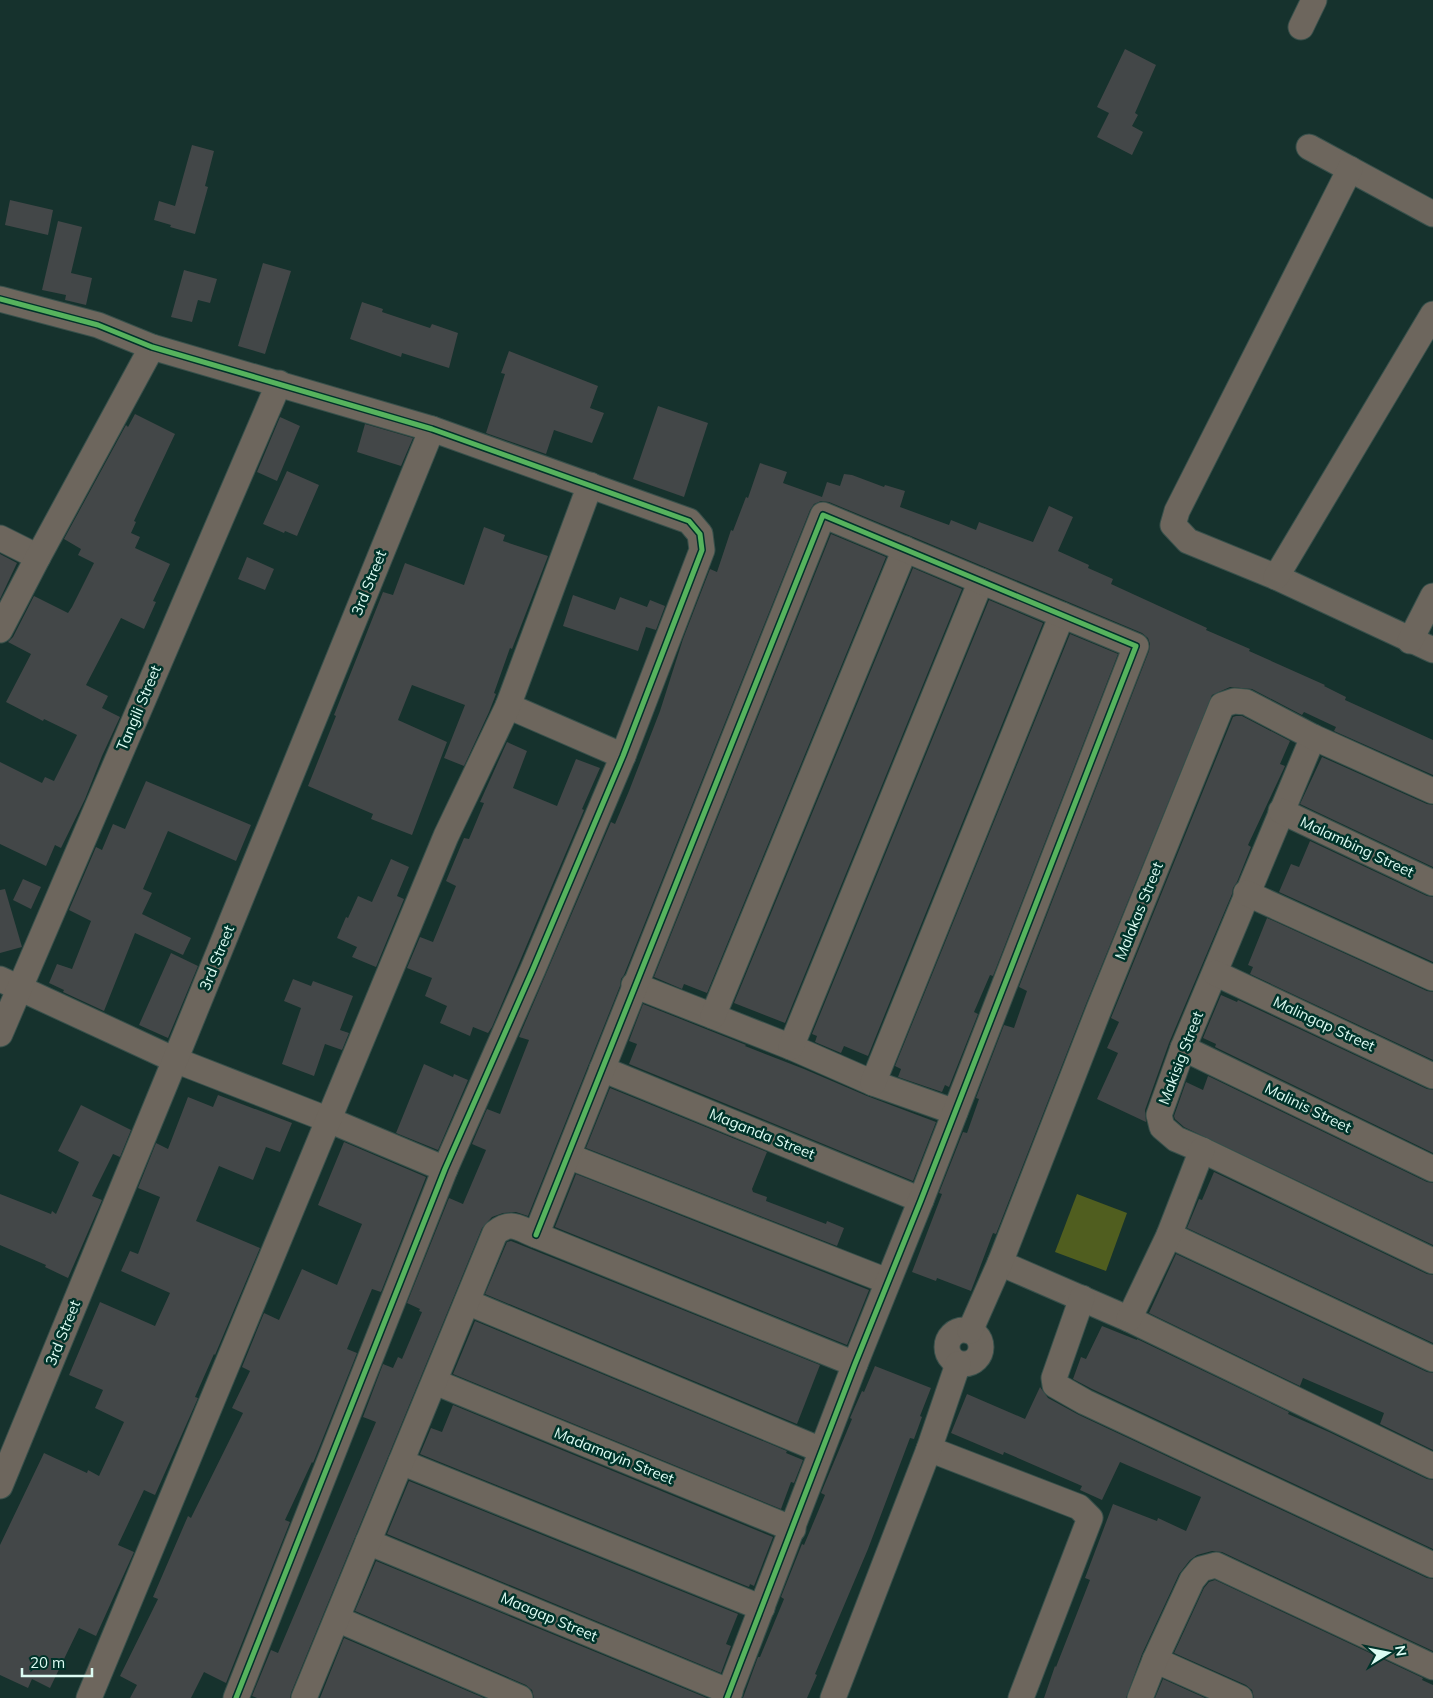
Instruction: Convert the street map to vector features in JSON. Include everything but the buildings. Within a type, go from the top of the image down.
[{"type":"street","points":[[1301,27],[1314,0]]},
{"type":"street","points":[[1309,147],[1433,214]]},
{"type":"street","points":[[1350,169],[1177,511],[1173,526],[1188,541],[1276,578],[1433,650]]},
{"type":"street","points":[[0,299],[98,325],[152,347],[432,429],[689,521],[700,534],[702,550],[623,756],[533,969],[445,1169],[236,1698]]},
{"type":"street","points":[[1276,578],[1433,314]]},
{"type":"street","points":[[0,630],[38,556],[152,347]]},
{"type":"street","name":"Tangili Street","points":[[0,1034],[9,984],[279,383]]},
{"type":"street","name":"3rd Street","points":[[0,1486],[432,429]]},
{"type":"street","points":[[89,1698],[446,836],[508,706],[590,485]]},
{"type":"street","points":[[536,1235],[822,515],[1136,646],[921,1200],[821,1450],[729,1695]]},
{"type":"street","points":[[0,538],[38,556]]},
{"type":"street","points":[[713,1016],[905,549]]},
{"type":"street","points":[[791,1047],[981,581]]},
{"type":"street","points":[[1410,641],[1433,596]]},
{"type":"street","points":[[873,1083],[1062,615]]},
{"type":"street","name":"Malakas Street","points":[[929,1449],[958,1364],[950,1357],[947,1347],[951,1337],[959,1331],[970,1331],[1000,1263],[1099,1009],[1222,705],[1234,701],[1246,702],[1313,737],[1433,791]]},
{"type":"street","points":[[508,706],[623,756]]},
{"type":"street","name":"Makisig Street","points":[[1313,737],[1246,893],[1183,1048],[1159,1115],[1162,1127],[1176,1139],[1433,1261]]},
{"type":"street","name":"Malambing Street","points":[[1280,811],[1433,883]]},
{"type":"street","points":[[1246,893],[1433,978]]},
{"type":"street","name":"Malingap Street","points":[[1215,973],[1433,1076]]},
{"type":"street","points":[[9,984],[175,1060],[329,1120],[445,1169]]},
{"type":"street","points":[[634,985],[791,1047],[873,1083],[955,1112]]},
{"type":"street","name":"Malinis Street","points":[[1183,1048],[1433,1169]]},
{"type":"street","name":"Maganda Street","points":[[602,1069],[921,1200]]},
{"type":"street","points":[[1129,1319],[1169,1235],[1202,1150]]},
{"type":"street","points":[[568,1156],[887,1282]]},
{"type":"street","points":[[304,1698],[495,1233],[504,1226],[513,1226],[536,1235],[855,1364]]},
{"type":"street","points":[[1169,1235],[1433,1359]]},
{"type":"street","points":[[1000,1263],[1129,1319],[1433,1466]]},
{"type":"street","points":[[1082,1298],[1054,1378],[1055,1385],[1094,1406],[1433,1565]]},
{"type":"street","points":[[467,1302],[821,1450]]},
{"type":"street","name":"Madamayin Street","points":[[435,1382],[792,1529]]},
{"type":"street","points":[[833,1698],[929,1449],[1079,1507],[1090,1518],[1021,1698]]},
{"type":"street","points":[[401,1462],[762,1608]]},
{"type":"street","name":"Maagap Street","points":[[368,1542],[729,1695]]},
{"type":"street","points":[[1140,1698],[1155,1660],[1192,1580],[1201,1570],[1216,1565],[1433,1668]]},
{"type":"street","points":[[337,1619],[520,1698]]},
{"type":"street","points":[[1155,1660],[1240,1698]]},
{"type":"green space","points":[[1077,1194],[1127,1213],[1106,1271],[1055,1252]]},
{"type":"cycle path","points":[[0,299],[98,325],[152,347],[432,429],[689,521],[700,534],[702,550],[623,756],[533,969],[445,1169],[236,1698]]},
{"type":"cycle path","points":[[536,1235],[823,515],[1136,646],[921,1200],[855,1364],[727,1698]]}]
